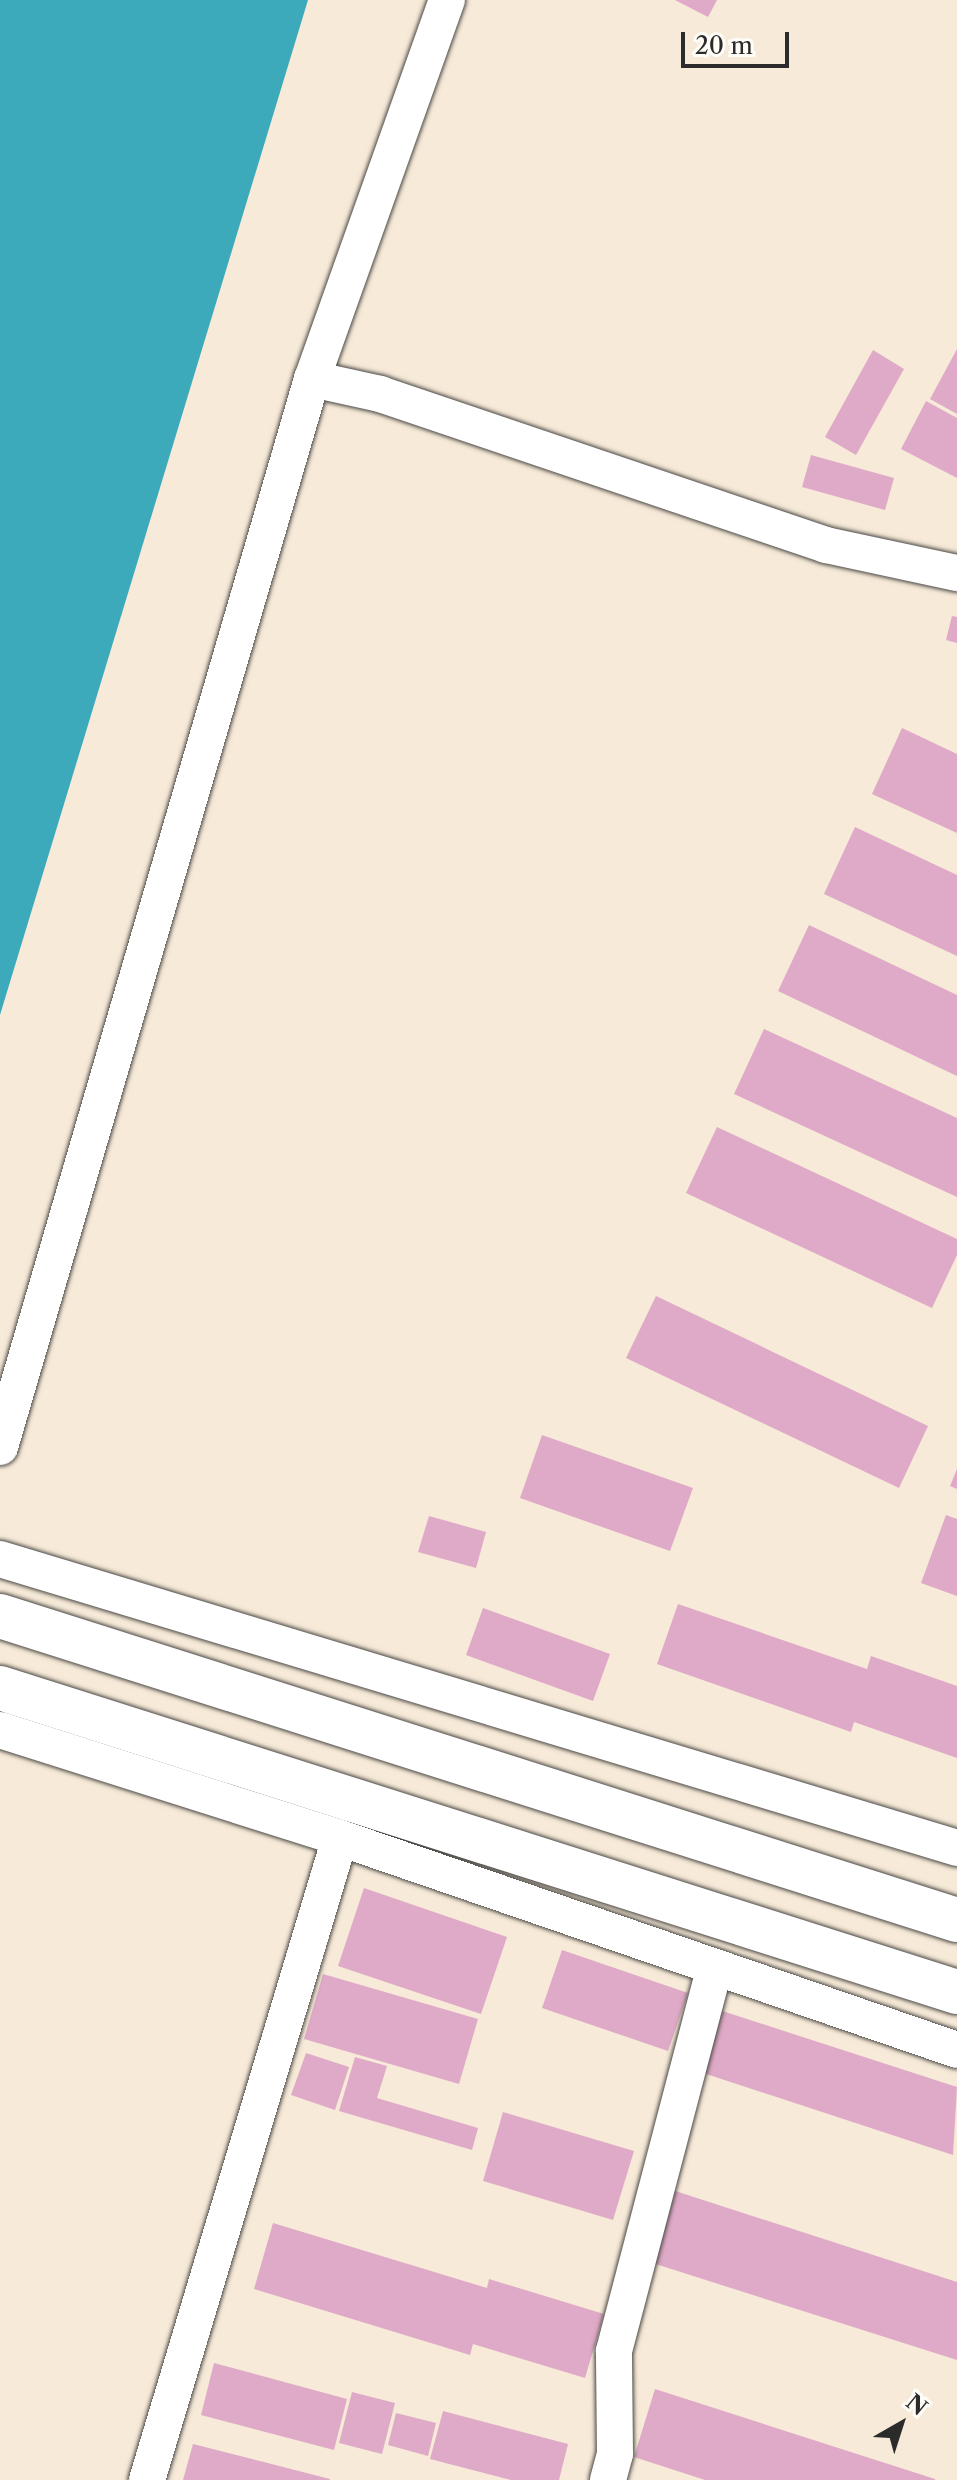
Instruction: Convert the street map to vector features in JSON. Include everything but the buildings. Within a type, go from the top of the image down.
[{"type":"street","points":[[0,1447],[312,379],[447,0]]},
{"type":"street","points":[[312,379],[380,394],[826,545],[957,573]]},
{"type":"street","points":[[0,1559],[957,1848]]},
{"type":"street","points":[[0,1616],[871,1890],[957,1920]]},
{"type":"street","points":[[0,1688],[846,1954],[957,1992]]},
{"type":"street","points":[[0,1730],[340,1838],[957,2050]]},
{"type":"street","points":[[147,2480],[340,1838]]},
{"type":"street","points":[[608,2480],[615,2454],[614,2351],[715,1967]]},
{"type":"water","points":[[0,0],[308,0],[0,1015]]}]
